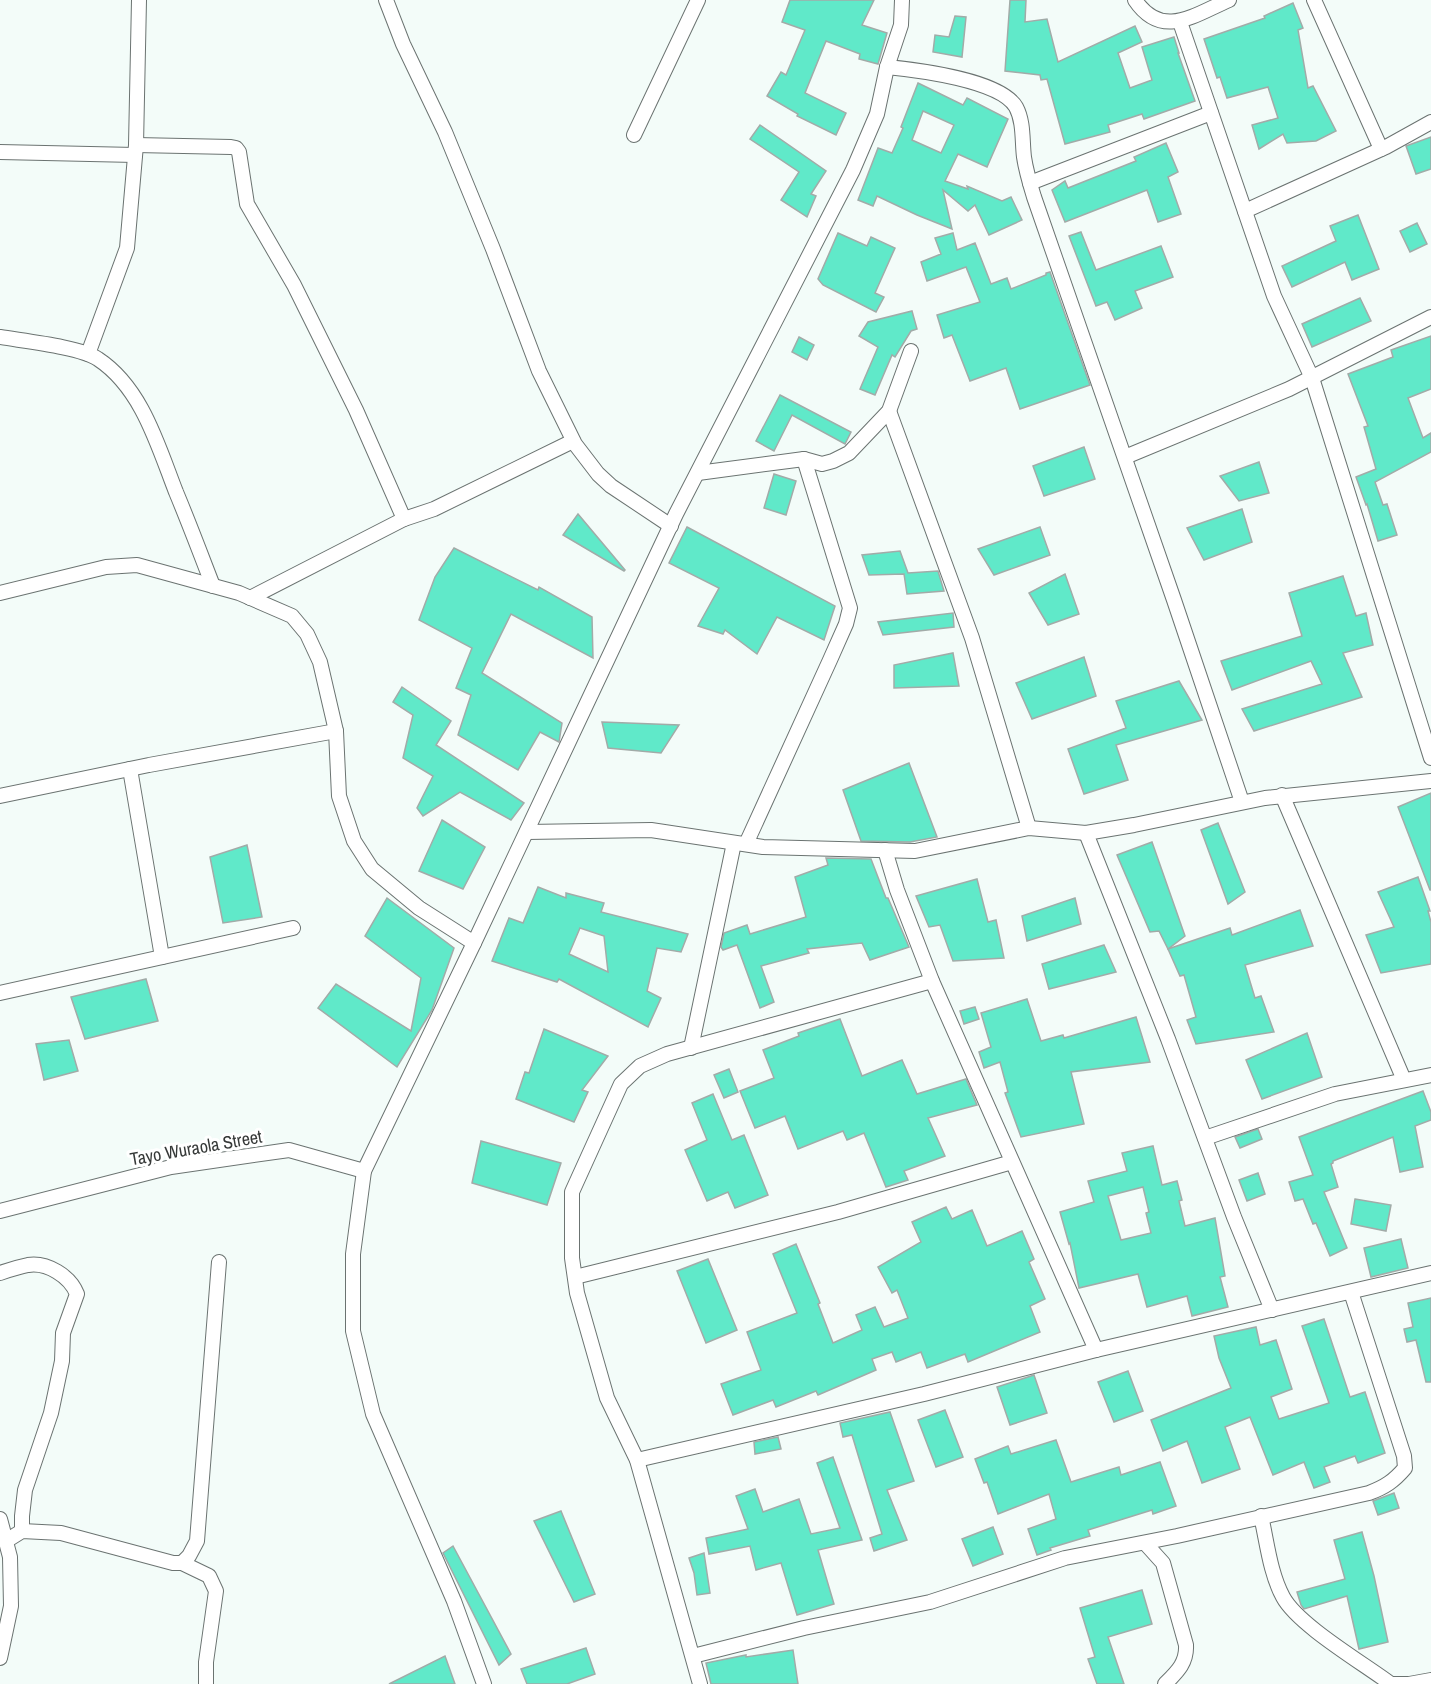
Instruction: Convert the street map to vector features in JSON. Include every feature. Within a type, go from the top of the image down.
[{"type":"street","points":[[88,354],[127,248],[135,150],[139,0]]},
{"type":"street","points":[[386,0],[403,44],[445,132],[494,249],[539,371],[573,441],[598,474],[611,486],[671,526]]},
{"type":"street","points":[[634,135],[698,0]]},
{"type":"street","points":[[484,1684],[454,1601],[373,1414],[353,1331],[353,1254],[364,1171],[671,526],[852,170],[877,114],[887,67],[901,25],[902,0]]},
{"type":"street","points":[[1135,0],[1143,12],[1154,20],[1180,22],[1229,0]]},
{"type":"street","points":[[1314,0],[1381,148]]},
{"type":"street","points":[[1180,22],[1274,296],[1312,378],[1431,758]]},
{"type":"street","points":[[887,67],[938,73],[994,91],[1009,99],[1016,108],[1030,183],[1222,737],[1242,802]]},
{"type":"street","points":[[1030,183],[1211,113]]},
{"type":"street","points":[[1245,211],[1381,148],[1431,122]]},
{"type":"street","points":[[0,153],[236,148],[240,152],[247,204],[294,285],[356,410],[404,519]]},
{"type":"street","points":[[1125,457],[1312,378],[1431,317]]},
{"type":"street","points":[[0,337],[88,354],[98,358],[118,376],[135,398],[154,435],[213,586]]},
{"type":"street","points":[[698,473],[804,459],[822,464],[849,453],[889,411],[910,351]]},
{"type":"street","points":[[889,411],[972,638],[1029,828]]},
{"type":"street","points":[[250,598],[404,519],[434,509],[573,441]]},
{"type":"street","points":[[691,1048],[740,843],[838,642],[850,608],[804,459]]},
{"type":"street","points":[[0,592],[106,567],[137,565],[250,598],[292,616],[307,634],[320,662],[336,731],[339,796],[354,841],[372,869],[419,908],[474,943]]},
{"type":"street","points":[[0,796],[130,769],[336,731]]},
{"type":"street","points":[[130,769],[162,957]]},
{"type":"street","points":[[526,832],[651,830],[763,847],[915,851],[1029,828],[1086,833],[1282,795],[1431,781]]},
{"type":"street","points":[[1282,795],[1404,1080]]},
{"type":"street","points":[[1086,833],[1272,1310]]},
{"type":"street","points":[[885,850],[897,890],[932,981],[1096,1350]]},
{"type":"street","points":[[0,993],[293,928]]},
{"type":"street","points":[[700,1684],[637,1460],[607,1398],[577,1293],[572,1258],[572,1192],[621,1084],[640,1066],[667,1054],[932,981]]},
{"type":"street","points":[[1205,1138],[1335,1094],[1431,1075]]},
{"type":"street","name":"Tayo Wuraola Street","points":[[0,1211],[171,1167],[289,1150],[364,1171]]},
{"type":"street","points":[[575,1277],[838,1212],[1012,1162]]},
{"type":"street","points":[[182,1563],[189,1556],[197,1541],[219,1263]]},
{"type":"street","points":[[0,1273],[29,1265],[41,1265],[61,1274],[71,1282],[76,1294],[63,1333],[62,1361],[51,1413],[26,1490],[22,1531]]},
{"type":"street","points":[[637,1460],[924,1394],[1096,1350],[1431,1273]]},
{"type":"street","points":[[693,1656],[804,1628],[930,1602],[1065,1558],[1177,1536],[1369,1493],[1385,1487],[1405,1468],[1404,1455],[1351,1292]]},
{"type":"street","points":[[1261,1516],[1276,1581],[1283,1598],[1299,1618],[1391,1684],[1431,1680]]},
{"type":"street","points":[[0,1519],[10,1557],[11,1606],[0,1658]]},
{"type":"street","points":[[6,1540],[22,1531],[61,1533],[173,1563],[182,1563],[209,1576],[216,1590],[206,1662],[206,1684]]},
{"type":"street","points":[[1163,1563],[1177,1536]]},
{"type":"street","points":[[1145,1543],[1163,1563],[1186,1645],[1187,1653],[1183,1665],[1165,1684]]},
{"type":"building","points":[[790,0],[874,0],[862,25],[887,33],[878,64],[859,59],[860,54],[826,41],[805,93],[846,113],[836,135],[797,116],[798,114],[767,96],[781,72],[786,75],[805,30],[782,22]]},
{"type":"building","points":[[1010,0],[1026,0],[1025,22],[1047,19],[1058,62],[1135,26],[1142,42],[1118,53],[1130,88],[1152,80],[1142,47],[1174,37],[1195,101],[1144,119],[1142,114],[1108,125],[1110,132],[1065,144],[1047,79],[1041,80],[1040,75],[1005,71]]},
{"type":"building","points":[[1293,3],[1303,28],[1298,30],[1308,88],[1313,86],[1336,131],[1316,141],[1287,143],[1283,134],[1259,149],[1252,125],[1278,118],[1268,87],[1227,98],[1220,77],[1217,78],[1204,39],[1265,18],[1264,16]]},
{"type":"building","points":[[955,16],[966,17],[962,57],[933,52],[935,35],[949,37]]},
{"type":"building","points":[[918,83],[963,105],[967,98],[1008,119],[987,167],[958,154],[945,181],[968,189],[967,186],[1002,201],[1011,197],[1022,220],[989,235],[975,205],[968,211],[943,190],[952,229],[877,196],[873,206],[858,200],[878,148],[892,153],[903,128],[901,127]],"holes":[[[923,111],[954,125],[941,153],[912,140]]]},
{"type":"building","points":[[760,125],[826,171],[811,194],[816,196],[807,217],[781,200],[799,172],[750,139]]},
{"type":"building","points":[[1431,137],[1431,169],[1416,174],[1406,146]]},
{"type":"building","points":[[1166,143],[1178,172],[1168,177],[1181,214],[1158,222],[1147,190],[1065,222],[1052,190],[1065,181],[1068,188],[1136,161],[1134,157]]},
{"type":"building","points":[[1358,215],[1379,269],[1352,280],[1345,262],[1292,287],[1282,266],[1336,241],[1330,226]]},
{"type":"building","points":[[1417,223],[1427,244],[1410,252],[1400,231]]},
{"type":"building","points":[[1081,232],[1096,270],[1161,246],[1173,277],[1135,291],[1142,308],[1115,320],[1107,302],[1096,306],[1069,236]]},
{"type":"building","points":[[838,233],[867,246],[871,237],[895,248],[875,293],[884,297],[876,312],[823,285],[818,279]]},
{"type":"building","points":[[953,233],[957,250],[975,243],[991,284],[1007,278],[1011,289],[1050,272],[1090,385],[1020,409],[1006,368],[970,381],[952,335],[944,338],[937,315],[980,302],[966,267],[927,281],[921,262],[941,254],[935,238]]},
{"type":"building","points":[[1360,298],[1371,321],[1312,347],[1302,324]]},
{"type":"building","points":[[912,311],[917,329],[911,331],[895,357],[892,355],[875,395],[860,389],[878,347],[859,336],[868,322]]},
{"type":"building","points":[[1431,336],[1431,389],[1408,398],[1423,438],[1431,433],[1431,452],[1375,482],[1383,505],[1387,504],[1397,535],[1378,541],[1356,477],[1376,469],[1364,427],[1368,426],[1348,374],[1393,357],[1391,350]]},
{"type":"building","points":[[799,337],[814,345],[807,360],[792,352]]},
{"type":"building","points":[[780,395],[851,432],[845,444],[792,415],[774,451],[756,441]]},
{"type":"building","points":[[1084,447],[1095,479],[1044,496],[1033,466]]},
{"type":"building","points":[[1259,462],[1269,493],[1239,501],[1220,476]]},
{"type":"building","points":[[774,474],[796,481],[786,515],[764,508]]},
{"type":"building","points":[[1242,509],[1252,542],[1204,560],[1187,528]]},
{"type":"building","points":[[578,514],[625,570],[624,571],[563,535]]},
{"type":"building","points":[[687,527],[835,606],[824,640],[777,617],[757,654],[725,630],[723,634],[698,626],[719,588],[669,563]]},
{"type":"building","points":[[1040,527],[1050,555],[994,575],[978,549]]},
{"type":"building","points":[[454,548],[538,590],[539,587],[592,617],[593,658],[511,614],[482,673],[562,723],[559,742],[540,732],[518,770],[458,735],[471,695],[456,688],[472,648],[419,620],[435,577]]},
{"type":"building","points":[[900,551],[908,573],[938,571],[944,591],[907,594],[904,574],[869,575],[862,555]]},
{"type":"building","points":[[1065,574],[1079,614],[1048,625],[1029,593]]},
{"type":"building","points":[[1343,576],[1356,616],[1366,613],[1373,645],[1343,653],[1362,697],[1254,731],[1242,709],[1322,684],[1311,661],[1232,690],[1221,661],[1302,636],[1289,593]]},
{"type":"building","points":[[953,613],[954,627],[883,635],[878,622]]},
{"type":"building","points":[[953,653],[959,686],[894,688],[894,665]]},
{"type":"building","points":[[1084,657],[1096,696],[1032,719],[1016,683]]},
{"type":"building","points":[[1179,681],[1202,720],[1116,745],[1128,780],[1084,794],[1068,749],[1126,728],[1116,701]]},
{"type":"building","points":[[402,687],[451,721],[436,745],[524,803],[511,820],[460,792],[423,816],[417,808],[433,776],[403,758],[413,715],[393,702]]},
{"type":"building","points":[[602,722],[679,725],[661,753],[608,748]]},
{"type":"building","points":[[909,763],[937,837],[910,842],[861,841],[843,790]]},
{"type":"building","points":[[1431,793],[1431,890],[1430,890],[1398,807]]},
{"type":"building","points":[[442,820],[485,847],[463,889],[419,871]]},
{"type":"building","points":[[1218,823],[1245,892],[1228,904],[1201,830]]},
{"type":"building","points":[[1152,842],[1185,936],[1168,949],[1159,931],[1150,932],[1117,855]]},
{"type":"building","points":[[247,845],[262,917],[223,923],[210,857]]},
{"type":"building","points":[[826,858],[871,859],[909,947],[870,960],[862,943],[807,949],[809,953],[761,966],[774,1002],[760,1008],[737,945],[723,950],[721,947],[724,933],[747,925],[750,934],[806,917],[795,877],[828,865]]},
{"type":"building","points":[[1418,877],[1430,911],[1428,911],[1431,922],[1431,964],[1381,973],[1366,935],[1394,927],[1378,892]]},
{"type":"building","points":[[977,879],[988,922],[996,920],[1004,958],[953,961],[940,925],[929,927],[916,896]]},
{"type":"building","points":[[538,887],[566,898],[566,893],[604,903],[601,912],[688,934],[681,952],[657,948],[647,991],[661,998],[648,1027],[559,979],[557,982],[492,961],[509,918],[523,923]],"holes":[[[580,928],[604,936],[608,972],[569,954]]]},
{"type":"building","points":[[387,898],[454,948],[432,1010],[397,1067],[318,1008],[336,984],[411,1031],[421,978],[365,936]]},
{"type":"building","points":[[1075,898],[1081,924],[1027,941],[1022,916]]},
{"type":"building","points":[[1300,910],[1313,946],[1245,965],[1255,998],[1261,996],[1274,1032],[1196,1044],[1187,1020],[1196,1017],[1184,975],[1180,976],[1168,949],[1230,928],[1232,935]]},
{"type":"building","points":[[1104,945],[1116,972],[1049,989],[1042,964]]},
{"type":"building","points":[[146,979],[158,1021],[85,1039],[71,997]]},
{"type":"building","points":[[1027,999],[1041,1041],[1063,1035],[1064,1038],[1136,1017],[1150,1062],[1071,1072],[1084,1124],[1021,1137],[1005,1093],[1008,1092],[1000,1062],[984,1068],[979,1052],[991,1047],[981,1013]]},
{"type":"building","points":[[975,1007],[979,1019],[964,1024],[960,1011]]},
{"type":"building","points":[[840,1019],[862,1076],[902,1060],[917,1094],[966,1079],[977,1105],[928,1118],[945,1156],[904,1171],[908,1180],[886,1187],[864,1133],[847,1140],[843,1131],[798,1149],[785,1116],[755,1128],[740,1091],[774,1078],[763,1050],[799,1036],[798,1033]]},
{"type":"building","points":[[544,1029],[608,1056],[582,1090],[588,1092],[574,1122],[516,1099],[525,1072],[529,1073]]},
{"type":"building","points":[[1307,1033],[1322,1077],[1262,1099],[1246,1060]]},
{"type":"building","points":[[69,1040],[78,1071],[44,1080],[36,1044]]},
{"type":"building","points":[[729,1069],[738,1092],[724,1098],[714,1075]]},
{"type":"building","points":[[1423,1091],[1431,1112],[1431,1120],[1415,1126],[1423,1167],[1400,1172],[1393,1137],[1333,1161],[1331,1164],[1338,1187],[1324,1192],[1347,1248],[1330,1256],[1303,1199],[1295,1201],[1289,1182],[1313,1175],[1299,1137]]},
{"type":"building","points":[[713,1094],[732,1140],[744,1135],[768,1195],[735,1208],[728,1192],[707,1201],[685,1150],[707,1140],[692,1103]]},
{"type":"building","points":[[1258,1129],[1262,1139],[1240,1148],[1235,1137]]},
{"type":"building","points":[[481,1141],[561,1163],[547,1205],[472,1183]]},
{"type":"building","points":[[1153,1146],[1162,1185],[1177,1181],[1185,1226],[1215,1218],[1225,1276],[1220,1277],[1228,1307],[1192,1316],[1187,1296],[1147,1307],[1138,1274],[1079,1288],[1070,1243],[1060,1212],[1094,1202],[1088,1181],[1127,1171],[1122,1153]],"holes":[[[1143,1187],[1149,1212],[1146,1213],[1151,1233],[1121,1240],[1108,1196]]]},
{"type":"building","points":[[1258,1173],[1265,1194],[1247,1201],[1239,1180]]},
{"type":"building","points":[[1355,1199],[1391,1205],[1386,1231],[1351,1224]]},
{"type":"building","points":[[946,1207],[952,1219],[972,1210],[987,1246],[1022,1231],[1034,1259],[1029,1262],[1045,1299],[1030,1306],[1040,1332],[968,1362],[965,1354],[927,1368],[921,1352],[896,1362],[892,1352],[872,1359],[876,1370],[818,1395],[816,1391],[776,1407],[773,1400],[733,1415],[721,1384],[761,1370],[747,1332],[797,1313],[773,1254],[796,1244],[820,1303],[818,1304],[833,1343],[862,1330],[856,1315],[875,1307],[884,1327],[908,1318],[897,1290],[892,1293],[878,1267],[921,1242],[912,1222]]},
{"type":"building","points":[[1401,1239],[1408,1268],[1371,1277],[1364,1248]]},
{"type":"building","points":[[708,1259],[737,1330],[706,1343],[677,1271]]},
{"type":"building","points":[[1431,1298],[1431,1382],[1426,1382],[1416,1340],[1407,1342],[1404,1329],[1413,1327],[1408,1303]]},
{"type":"building","points":[[1324,1319],[1350,1397],[1365,1392],[1385,1453],[1358,1463],[1355,1456],[1324,1467],[1330,1482],[1314,1488],[1304,1462],[1273,1475],[1250,1417],[1225,1427],[1240,1469],[1202,1483],[1187,1441],[1163,1451],[1151,1420],[1231,1388],[1219,1358],[1214,1336],[1256,1327],[1260,1345],[1276,1340],[1292,1389],[1271,1397],[1279,1419],[1329,1403],[1302,1326]]},
{"type":"building","points":[[1128,1371],[1143,1411],[1114,1422],[1098,1382]]},
{"type":"building","points":[[1034,1375],[1047,1413],[1010,1425],[997,1387]]},
{"type":"building","points":[[945,1410],[963,1457],[936,1467],[918,1420]]},
{"type":"building","points":[[890,1412],[914,1481],[887,1490],[907,1540],[874,1551],[870,1538],[882,1534],[852,1435],[843,1437],[840,1423]]},
{"type":"building","points":[[778,1437],[781,1449],[755,1454],[754,1442]]},
{"type":"building","points":[[1056,1440],[1071,1482],[1119,1467],[1121,1475],[1160,1462],[1176,1506],[1153,1514],[1152,1510],[1088,1530],[1090,1536],[1050,1548],[1051,1550],[1037,1555],[1028,1529],[1056,1519],[1049,1494],[998,1514],[987,1482],[984,1483],[975,1459],[1008,1446],[1011,1454]]},
{"type":"building","points":[[833,1457],[862,1540],[818,1550],[834,1604],[797,1615],[781,1563],[756,1570],[750,1546],[709,1554],[706,1538],[748,1529],[736,1496],[755,1489],[763,1512],[799,1499],[811,1534],[840,1528],[817,1463]]},
{"type":"building","points":[[1394,1493],[1399,1508],[1378,1515],[1373,1501]]},
{"type":"building","points":[[561,1511],[595,1594],[574,1602],[534,1521]]},
{"type":"building","points":[[993,1527],[1003,1554],[973,1566],[962,1539]]},
{"type":"building","points":[[1362,1532],[1388,1642],[1359,1649],[1347,1596],[1304,1609],[1297,1592],[1345,1579],[1334,1540]]},
{"type":"building","points":[[453,1546],[511,1654],[499,1665],[443,1553]]},
{"type":"building","points":[[704,1553],[710,1593],[697,1595],[689,1558]]},
{"type":"building","points":[[1142,1590],[1152,1624],[1108,1637],[1124,1684],[1097,1684],[1088,1659],[1095,1657],[1080,1608]]},
{"type":"building","points":[[586,1648],[595,1674],[567,1684],[527,1684],[521,1669]]},
{"type":"building","points":[[793,1650],[798,1684],[711,1684],[706,1663],[746,1655],[746,1657]]},
{"type":"building","points":[[445,1656],[455,1684],[389,1684]]}]
